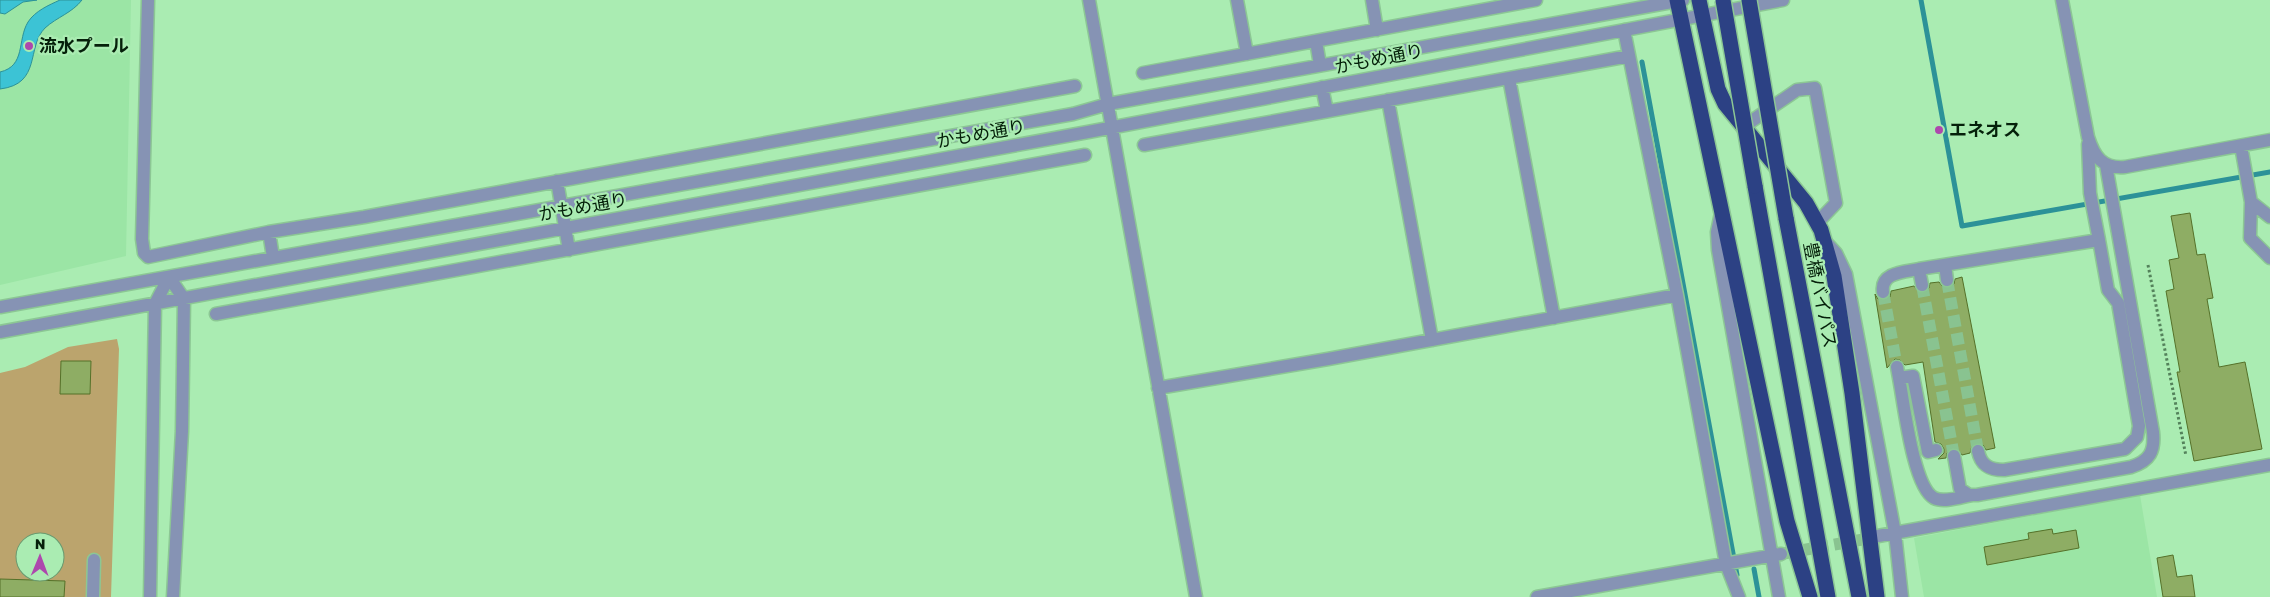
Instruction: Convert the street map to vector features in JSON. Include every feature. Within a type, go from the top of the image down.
[{"type":"highway","points":[[1679,0],[1681,20],[1787,521],[1810,597]]},
{"type":"highway","points":[[1699,0],[1718,89],[1726,104],[1743,127],[1806,203],[1824,241],[1834,276],[1852,393],[1877,597]]},
{"type":"highway","points":[[1723,0],[1828,597]]},
{"type":"highway","name":"豊橋バイパス","points":[[1750,0],[1786,218],[1859,597]]},
{"type":"street","points":[[148,0],[142,239],[144,253],[148,257],[269,232],[1075,86]]},
{"type":"street","points":[[1089,0],[1196,597]]},
{"type":"street","points":[[1237,0],[1247,54]]},
{"type":"street","points":[[1372,0],[1377,30]]},
{"type":"street","points":[[1143,73],[1377,30],[1497,4],[1536,0]]},
{"type":"street","name":"かもめ通り","points":[[0,307],[1073,114],[1108,104],[1320,65],[1620,6],[1679,0]]},
{"type":"street","name":"かもめ通り","points":[[0,332],[1112,127],[1783,0]]},
{"type":"street","points":[[2062,0],[2088,137],[2094,155],[2106,165],[2113,168],[2125,167],[2270,140]]},
{"type":"street","points":[[1624,30],[1677,295],[1726,564],[1738,597]]},
{"type":"street","points":[[1316,41],[1320,65]]},
{"type":"street","points":[[1144,145],[1629,56]]},
{"type":"street","points":[[1510,78],[1554,318]]},
{"type":"street","points":[[1322,87],[1327,111]]},
{"type":"street","points":[[1743,127],[1797,90],[1815,88],[1836,203],[1817,224]]},
{"type":"street","points":[[1388,100],[1432,340]]},
{"type":"street","points":[[1978,451],[1985,466],[1990,469],[2004,470],[2124,449],[2138,437],[2139,426],[2118,303],[2108,290],[2090,193],[2088,137]]},
{"type":"street","points":[[2241,146],[2250,198],[2250,238],[2270,258]]},
{"type":"street","points":[[216,314],[1085,155]]},
{"type":"street","points":[[1936,450],[1928,452],[1913,376],[1898,372],[1916,468],[1926,490],[1934,498],[1944,500],[1977,495],[2132,466],[2144,462],[2153,451],[2153,432],[2106,165]]},
{"type":"street","points":[[556,181],[569,250]]},
{"type":"street","points":[[2250,198],[2270,216]]},
{"type":"street","points":[[1722,209],[1717,232],[1718,250],[1777,554],[1779,597]]},
{"type":"street","points":[[269,232],[273,257]]},
{"type":"street","points":[[1883,292],[1884,282],[1891,274],[2099,240]]},
{"type":"street","points":[[1824,241],[1836,253],[1846,274],[1895,533],[1902,597]]},
{"type":"street","points":[[1945,265],[1948,280]]},
{"type":"street","points":[[1919,269],[1922,285]]},
{"type":"street","points":[[313,275],[317,296]]},
{"type":"street","points":[[150,597],[155,304],[169,277],[184,299],[182,431],[173,597]]},
{"type":"street","points":[[1158,388],[1677,295]]},
{"type":"street","points":[[1954,456],[1960,488],[1969,494],[1977,495]]},
{"type":"street","points":[[1878,536],[2270,465]]},
{"type":"street","points":[[1537,597],[1777,554]]},
{"type":"street","points":[[93,597],[94,560]]},
{"type":"path","points":[[2148,265],[2186,456]]},
{"type":"shaded area","points":[[0,0],[131,0],[126,256],[0,285]]},
{"type":"shaded area","points":[[117,339],[119,349],[111,597],[0,597],[0,373],[25,367],[68,347]]},
{"type":"shaded area","points":[[2140,495],[2157,597],[1924,597],[1914,538]]},
{"type":"water","points":[[0,0],[37,0],[23,2],[5,14],[0,13]]},
{"type":"water","name":"流水プール","points":[[60,0],[82,0],[74,8],[45,28],[39,36],[28,73],[22,80],[13,86],[0,89],[0,72],[14,64],[20,52],[28,22],[38,12]]},
{"type":"building","points":[[2190,213],[2197,255],[2205,254],[2213,298],[2207,299],[2219,367],[2245,362],[2262,449],[2194,461],[2177,372],[2180,372],[2166,291],[2174,289],[2169,260],[2179,258],[2171,216]]},
{"type":"building","points":[[1962,277],[1995,448],[1986,450],[1983,445],[1976,443],[1972,446],[1970,453],[1962,455],[1957,449],[1952,448],[1947,453],[1946,458],[1938,459],[1944,453],[1944,449],[1941,444],[1935,442],[1923,362],[1905,365],[1900,360],[1895,359],[1887,368],[1875,294],[1878,299],[1883,300],[1890,297],[1891,291],[1914,286],[1919,292],[1924,293],[1929,288],[1930,283],[1939,282],[1943,287],[1949,288],[1954,284],[1955,279]]},
{"type":"building","points":[[61,361],[91,361],[90,394],[60,394]]},
{"type":"building","points":[[2052,529],[2053,534],[2076,530],[2079,548],[1987,565],[1984,547],[2029,539],[2028,533]]},
{"type":"building","points":[[2173,555],[2177,577],[2192,575],[2195,597],[2163,597],[2157,558]]},
{"type":"building","points":[[0,579],[15,579],[15,582],[65,582],[64,597],[0,597]]},
{"type":"waterway","points":[[1921,0],[1962,226],[2270,172]]},
{"type":"waterway","points":[[1642,62],[1737,575]]},
{"type":"waterway","points":[[1754,569],[1759,597]]},
{"type":"tunnel","points":[[1947,280],[1978,451]]},
{"type":"tunnel","points":[[1922,285],[1954,456]]},
{"type":"tunnel","points":[[1883,292],[1897,367]]},
{"type":"tunnel","points":[[1781,554],[1877,537]]},
{"type":"place","name":"流水プール","points":[[29,46]]},
{"type":"place","name":"エネオス","points":[[1939,130]]}]
